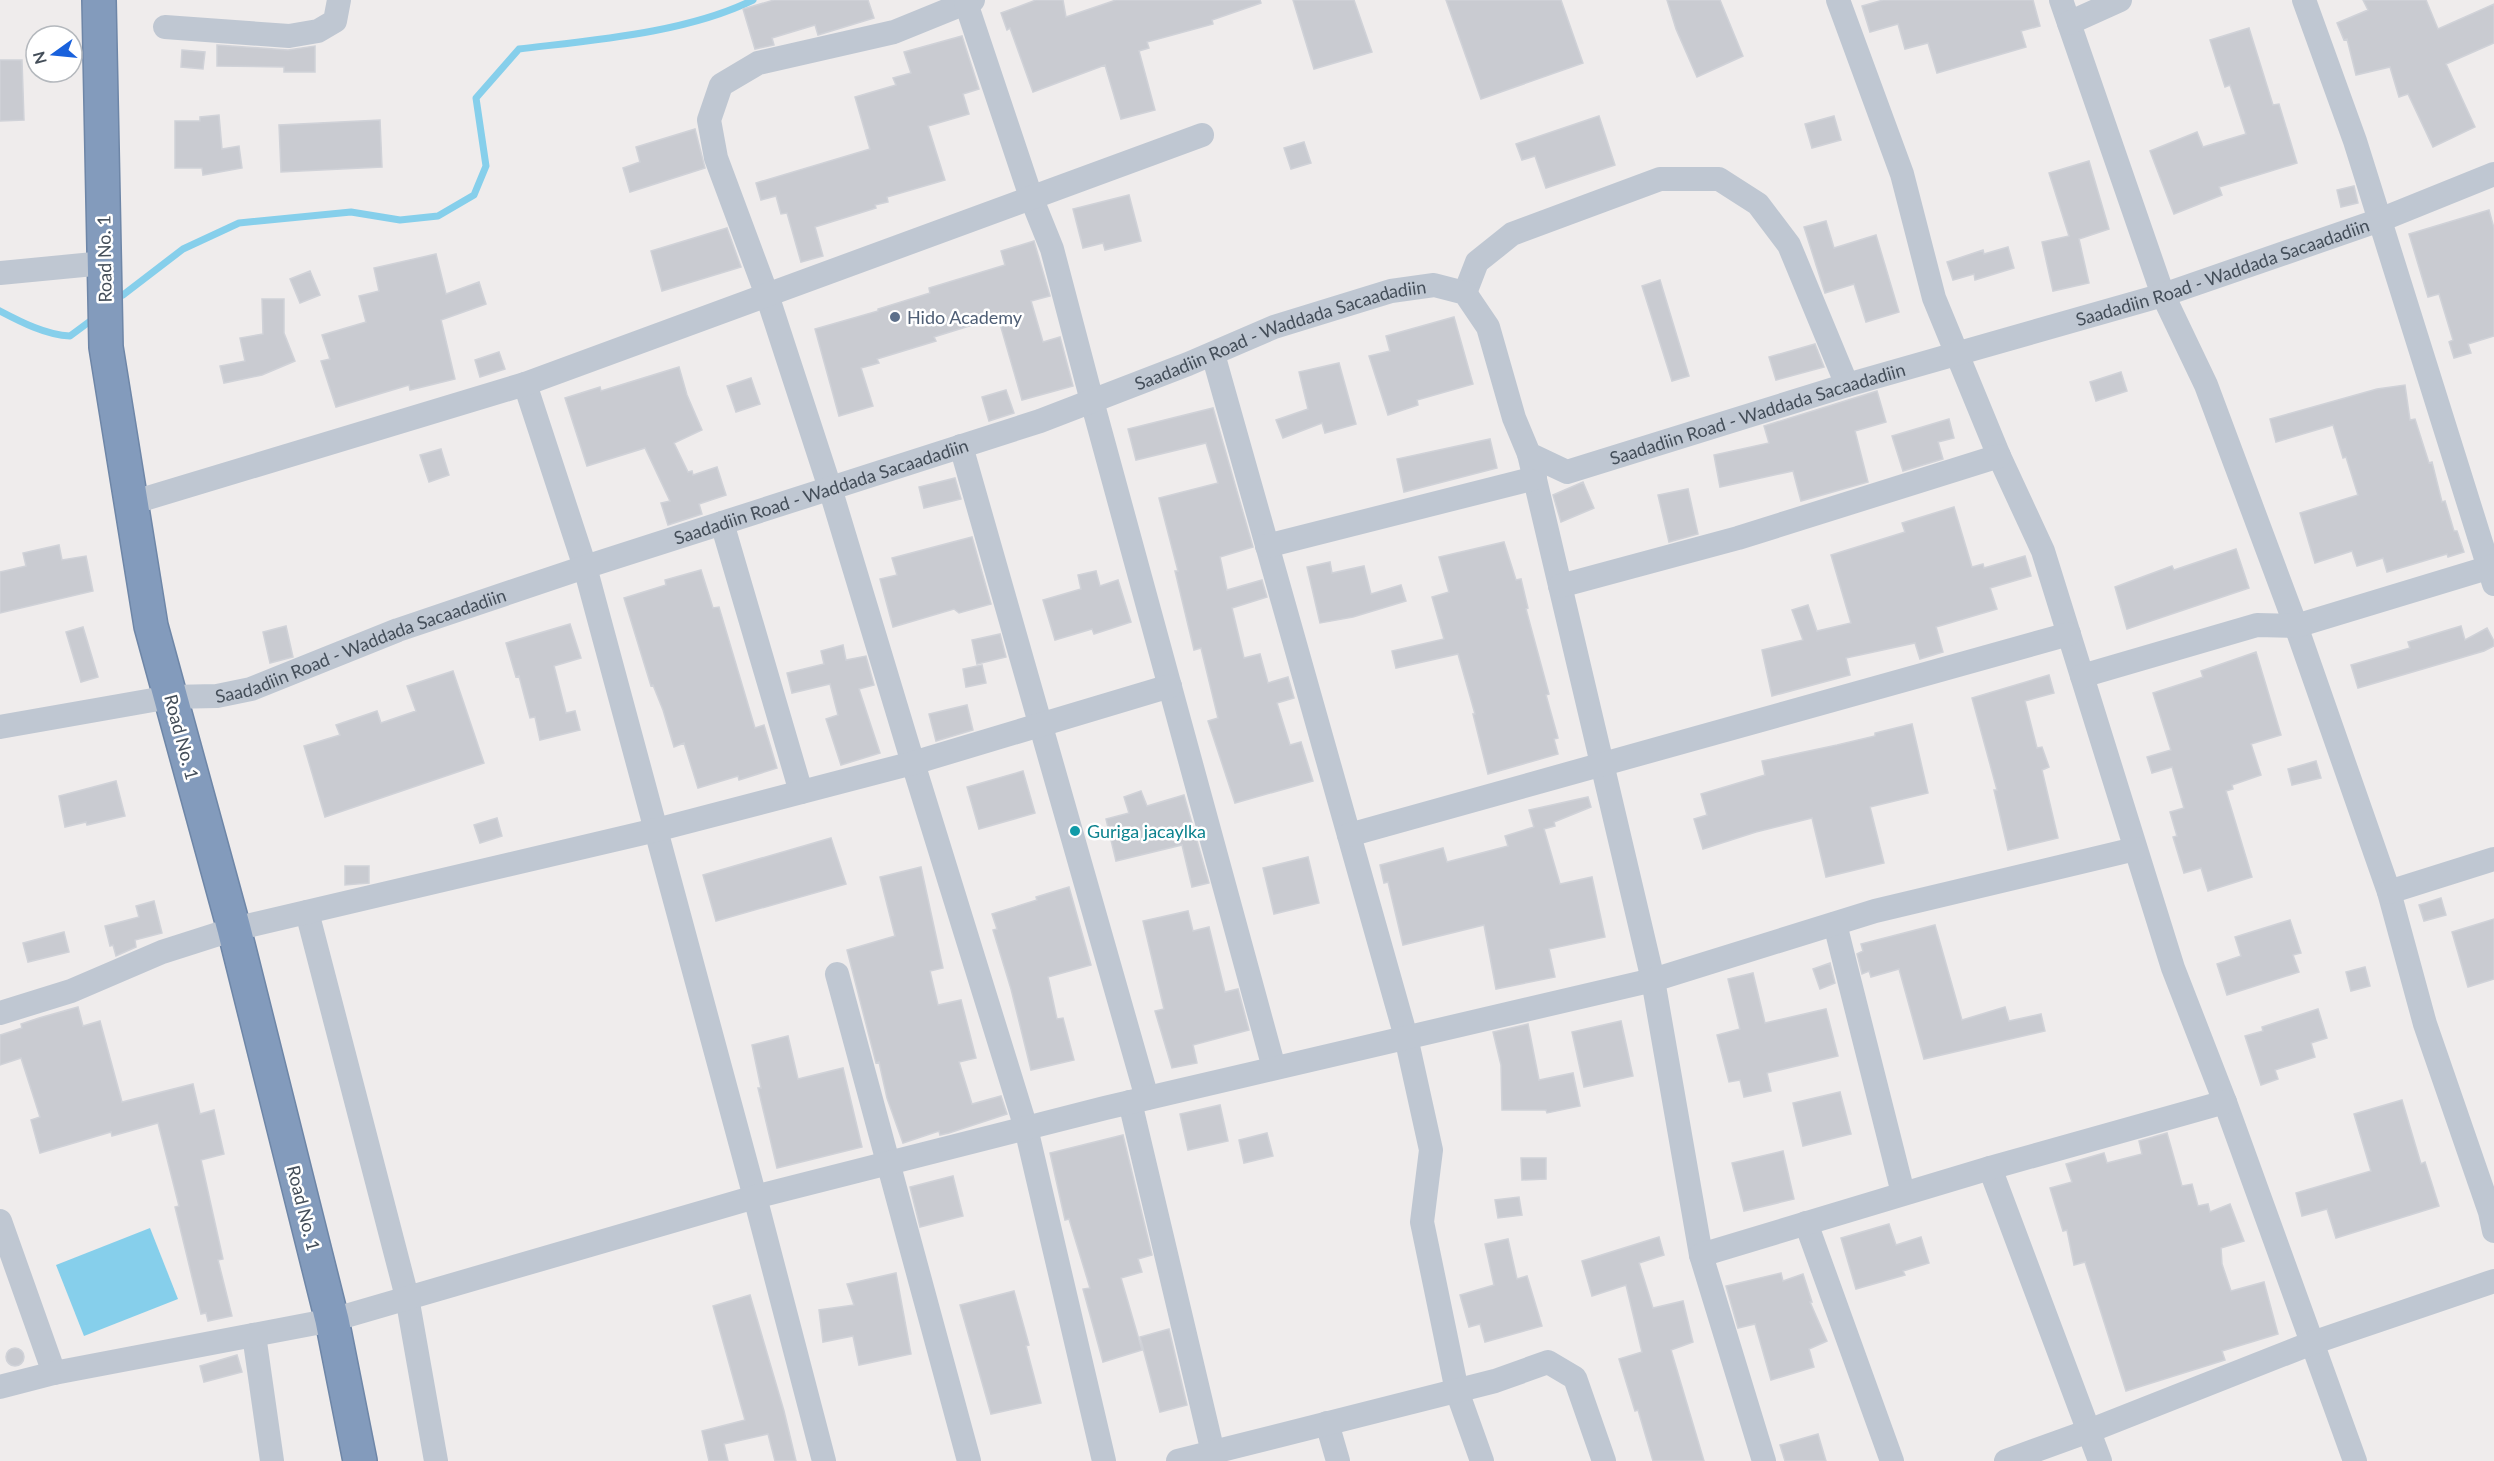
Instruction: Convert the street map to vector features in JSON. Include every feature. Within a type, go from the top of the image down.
[{"type":"highway","name":"Road No. 1","points":[[99,0],[106,347],[151,626],[234,929],[332,1320],[360,1461]]},
{"type":"street","points":[[165,27],[289,36],[318,31],[335,21],[339,0]]},
{"type":"street","points":[[1838,0],[1902,174],[1934,298],[1999,456],[2043,551],[2173,968],[2225,1102],[2355,1461]]},
{"type":"street","points":[[2061,0],[2163,295],[2206,385],[2296,626],[2389,892],[2425,1024],[2450,1091],[2490,1212],[2494,1231]]},
{"type":"street","points":[[2069,22],[2120,0]]},
{"type":"street","points":[[2082,676],[2257,625],[2296,626],[2492,573],[2355,141],[2304,0]]},
{"type":"street","points":[[1104,1461],[1026,1128],[830,488],[767,296],[716,158],[709,120],[721,85],[758,63],[894,32],[969,1],[1031,198],[1052,249],[1274,1068]]},
{"type":"street","points":[[131,502],[525,384],[1202,135]]},
{"type":"street","name":"Saadadiin Road - Waddada Sacaadadiin","points":[[1529,454],[1567,472],[1958,353],[2163,295],[2380,220],[2494,174]]},
{"type":"street","points":[[1764,1461],[1701,1255],[1653,980],[1529,454],[1514,418],[1488,327],[1465,292],[1478,262],[1512,234],[1660,179],[1719,179],[1758,204],[1789,245],[1847,386]]},
{"type":"street","points":[[0,273],[104,263]]},
{"type":"street","name":"Saadadiin Road - Waddada Sacaadadiin","points":[[0,727],[170,697],[216,696],[251,689],[398,630],[585,567],[1040,421],[1213,354],[1274,327],[1391,291],[1434,285],[1465,292]]},
{"type":"street","points":[[1213,354],[1406,1037],[1431,1150],[1422,1222],[1457,1391],[1482,1461]]},
{"type":"street","points":[[525,384],[585,567],[824,1461]]},
{"type":"street","points":[[961,446],[1040,725],[1138,1100],[1214,1456]]},
{"type":"street","points":[[1560,586],[1738,538],[1999,456]]},
{"type":"street","points":[[1267,546],[1535,478]]},
{"type":"street","points":[[722,523],[801,792]]},
{"type":"street","points":[[1349,835],[2069,634]]},
{"type":"street","points":[[0,1013],[71,991],[162,952],[234,929],[656,830],[913,763],[1170,686]]},
{"type":"street","points":[[0,1387],[54,1373],[332,1320],[755,1197],[1138,1100],[1653,980],[1875,911],[2135,849]]},
{"type":"street","points":[[2389,892],[2494,859]]},
{"type":"street","points":[[307,912],[407,1297],[436,1461]]},
{"type":"street","points":[[1835,924],[1903,1193]]},
{"type":"street","points":[[837,974],[969,1461]]},
{"type":"street","points":[[1701,1255],[1903,1193],[2225,1102]]},
{"type":"street","points":[[1990,1168],[2100,1461]]},
{"type":"street","points":[[0,1221],[54,1373]]},
{"type":"street","points":[[1806,1223],[1892,1461]]},
{"type":"street","points":[[2006,1461],[2312,1342],[2494,1281]]},
{"type":"street","points":[[254,1335],[272,1461]]},
{"type":"street","points":[[1178,1461],[1214,1456],[1327,1423],[1495,1381],[1548,1362],[1575,1378],[1604,1461]]},
{"type":"street","points":[[1327,1423],[1338,1461]]},
{"type":"water","points":[[150,1228],[178,1299],[84,1336],[56,1265]]},
{"type":"building","points":[[774,0],[868,0],[874,18],[818,35],[815,25],[772,38],[774,45],[755,49],[743,9]]},
{"type":"building","points":[[1036,0],[1063,0],[1066,17],[1116,0],[1260,0],[1261,3],[1212,20],[1213,24],[1147,42],[1149,48],[1139,51],[1155,110],[1121,119],[1105,65],[1033,92],[1010,28],[1007,30],[1001,13]]},
{"type":"building","points":[[1293,0],[1354,0],[1372,52],[1314,69]]},
{"type":"building","points":[[1446,0],[1561,0],[1583,63],[1481,99]]},
{"type":"building","points":[[1667,0],[1720,0],[1743,56],[1697,77],[1676,29]]},
{"type":"building","points":[[1883,0],[2033,0],[2040,26],[2021,31],[2026,47],[1937,73],[1928,43],[1905,49],[1898,24],[1870,32],[1862,6]]},
{"type":"building","points":[[2363,0],[2426,0],[2438,29],[2494,4],[2494,43],[2446,64],[2475,127],[2433,147],[2408,94],[2399,97],[2390,67],[2356,75],[2347,39],[2344,40],[2337,23],[2368,10]]},
{"type":"building","points":[[2249,28],[2273,105],[2279,104],[2297,163],[2219,187],[2222,195],[2174,214],[2150,151],[2197,132],[2203,147],[2246,134],[2230,85],[2225,87],[2210,40]]},
{"type":"building","points":[[962,36],[979,89],[963,94],[969,114],[928,126],[945,180],[887,197],[888,202],[875,205],[876,208],[815,227],[823,256],[801,262],[787,213],[781,214],[776,196],[761,200],[756,183],[870,149],[855,97],[896,85],[893,78],[911,73],[904,52]]},
{"type":"building","points":[[217,45],[288,50],[315,46],[315,72],[284,72],[284,67],[217,66]]},
{"type":"building","points":[[182,50],[205,52],[203,69],[181,67]]},
{"type":"building","points":[[0,60],[22,60],[24,120],[0,121]]},
{"type":"building","points":[[219,115],[222,149],[239,146],[242,168],[203,175],[202,168],[175,168],[175,121],[200,121],[200,117]]},
{"type":"building","points":[[1599,116],[1615,165],[1546,188],[1535,156],[1522,160],[1516,144]]},
{"type":"building","points":[[1834,116],[1841,140],[1812,148],[1805,124]]},
{"type":"building","points":[[380,120],[382,167],[281,172],[279,125]]},
{"type":"building","points":[[695,129],[705,168],[630,192],[623,168],[640,162],[636,147]]},
{"type":"building","points":[[1304,142],[1311,163],[1291,169],[1284,148]]},
{"type":"building","points":[[2089,161],[2109,229],[2079,239],[2089,283],[2053,291],[2042,242],[2069,236],[2049,173]]},
{"type":"building","points":[[2354,186],[2358,203],[2341,207],[2337,190]]},
{"type":"building","points":[[1129,195],[1141,241],[1105,250],[1103,243],[1083,248],[1073,209]]},
{"type":"building","points":[[2489,210],[2494,228],[2494,336],[2468,344],[2471,353],[2454,358],[2449,342],[2453,340],[2439,294],[2428,297],[2409,234]]},
{"type":"building","points":[[1826,221],[1834,248],[1876,235],[1899,312],[1866,322],[1854,284],[1825,293],[1804,227]]},
{"type":"building","points":[[727,228],[741,267],[662,291],[651,251]]},
{"type":"building","points":[[1034,241],[1050,296],[1031,301],[1043,342],[1060,337],[1073,386],[1022,400],[998,317],[934,337],[936,341],[877,359],[879,363],[861,368],[873,406],[839,416],[815,329],[878,311],[878,309],[930,293],[929,288],[1005,265],[1001,251]]},
{"type":"building","points":[[2008,247],[2014,268],[1975,280],[1974,274],[1953,280],[1947,262],[1983,250],[1984,254]]},
{"type":"building","points":[[436,254],[446,294],[479,282],[486,304],[441,320],[455,379],[410,390],[409,385],[336,407],[321,361],[330,359],[322,335],[366,322],[359,296],[379,291],[374,268]]},
{"type":"building","points":[[310,271],[320,295],[300,303],[290,279]]},
{"type":"building","points":[[1660,280],[1689,376],[1672,381],[1642,286]]},
{"type":"building","points":[[262,299],[284,299],[284,333],[295,361],[262,375],[224,383],[220,366],[245,361],[240,338],[263,334]]},
{"type":"building","points":[[1454,317],[1473,384],[1417,400],[1418,405],[1388,415],[1369,356],[1390,351],[1386,336]]},
{"type":"building","points":[[1815,344],[1824,367],[1776,380],[1769,357]]},
{"type":"building","points":[[499,352],[505,369],[480,377],[475,360]]},
{"type":"building","points":[[1339,363],[1356,424],[1325,433],[1322,423],[1283,438],[1276,420],[1308,409],[1299,372]]},
{"type":"building","points":[[679,367],[687,395],[702,430],[674,443],[688,472],[692,471],[693,475],[717,467],[726,495],[699,504],[702,514],[668,525],[661,503],[670,501],[645,448],[587,466],[565,398],[600,387],[601,391]]},
{"type":"building","points":[[2121,372],[2127,391],[2096,401],[2090,382]]},
{"type":"building","points":[[751,378],[760,404],[736,412],[727,386]]},
{"type":"building","points":[[2405,385],[2410,420],[2415,419],[2429,463],[2432,462],[2442,502],[2445,501],[2454,531],[2457,531],[2464,552],[2448,557],[2447,554],[2387,572],[2383,558],[2357,566],[2352,551],[2315,563],[2300,513],[2358,495],[2333,425],[2276,442],[2270,419],[2377,389]]},
{"type":"building","points":[[1006,390],[1014,413],[989,421],[982,397]]},
{"type":"building","points":[[1877,391],[1886,422],[1855,431],[1868,482],[1801,501],[1793,471],[1720,487],[1714,455],[1769,443],[1764,426]]},
{"type":"building","points":[[1213,408],[1253,547],[1220,557],[1227,590],[1262,580],[1267,597],[1232,608],[1244,658],[1260,654],[1268,683],[1288,677],[1294,698],[1277,703],[1290,745],[1301,742],[1313,781],[1235,803],[1208,721],[1218,718],[1201,648],[1194,650],[1175,571],[1178,571],[1159,498],[1218,483],[1206,443],[1136,460],[1128,429]]},
{"type":"building","points":[[1949,419],[1954,438],[1938,442],[1943,459],[1903,471],[1892,436]]},
{"type":"building","points":[[1490,439],[1497,468],[1404,492],[1397,459]]},
{"type":"building","points":[[441,449],[449,475],[429,482],[420,455]]},
{"type":"building","points":[[955,478],[961,499],[924,508],[919,487]]},
{"type":"building","points":[[1583,482],[1594,508],[1561,522],[1553,495]]},
{"type":"building","points":[[1688,489],[1698,534],[1669,542],[1658,495]]},
{"type":"building","points":[[1954,507],[1972,567],[1983,564],[1984,568],[2025,556],[2031,576],[1990,588],[1997,609],[1936,627],[1943,652],[1920,659],[1915,643],[1846,658],[1850,675],[1772,696],[1762,650],[1803,640],[1792,610],[1808,605],[1817,631],[1851,623],[1831,555],[1905,532],[1902,523]]},
{"type":"building","points":[[972,537],[991,604],[959,613],[954,609],[893,627],[880,579],[897,575],[892,558]]},
{"type":"building","points":[[1504,542],[1516,580],[1521,579],[1528,608],[1526,609],[1549,694],[1546,695],[1558,738],[1554,739],[1558,754],[1488,774],[1473,714],[1475,714],[1458,654],[1396,668],[1392,651],[1444,639],[1432,597],[1449,592],[1439,557]]},
{"type":"building","points":[[59,545],[62,560],[86,556],[93,591],[0,613],[0,572],[26,566],[23,553]]},
{"type":"building","points":[[2236,549],[2249,588],[2127,629],[2115,587],[2172,566],[2174,570]]},
{"type":"building","points":[[1330,562],[1332,573],[1364,566],[1371,594],[1401,585],[1406,601],[1353,617],[1320,623],[1307,567]]},
{"type":"building","points":[[701,570],[713,608],[719,607],[755,728],[764,725],[777,768],[739,780],[738,776],[698,788],[684,743],[674,747],[663,710],[653,685],[651,686],[624,598],[666,585],[665,580]]},
{"type":"building","points":[[1096,571],[1100,586],[1118,580],[1131,622],[1094,634],[1092,629],[1055,640],[1043,600],[1081,589],[1078,575]]},
{"type":"building","points":[[570,624],[581,658],[554,666],[566,713],[575,711],[580,730],[540,740],[535,717],[530,718],[519,676],[516,677],[506,643]]},
{"type":"building","points":[[286,626],[293,657],[270,663],[263,632]]},
{"type":"building","points":[[2461,626],[2465,640],[2487,628],[2494,641],[2494,646],[2484,651],[2358,688],[2351,665],[2410,648],[2408,642]]},
{"type":"building","points":[[83,627],[98,677],[81,682],[66,632]]},
{"type":"building","points":[[1000,634],[1006,657],[977,664],[972,640]]},
{"type":"building","points":[[843,645],[846,660],[866,656],[874,685],[859,689],[880,753],[841,765],[826,719],[838,715],[830,684],[792,693],[787,673],[824,664],[821,651]]},
{"type":"building","points":[[2256,652],[2281,735],[2251,744],[2261,775],[2232,785],[2233,789],[2226,791],[2252,877],[2208,891],[2201,868],[2184,873],[2173,837],[2177,836],[2170,812],[2184,808],[2172,767],[2152,773],[2147,757],[2171,750],[2153,693],[2203,677],[2201,671]]},
{"type":"building","points":[[982,665],[986,683],[966,687],[963,669]]},
{"type":"building","points":[[453,671],[484,763],[325,817],[304,746],[340,735],[336,725],[377,711],[381,723],[416,711],[407,686]]},
{"type":"building","points":[[2049,675],[2054,693],[2025,701],[2037,748],[2042,747],[2049,767],[2042,770],[2058,838],[2008,850],[1994,790],[1997,790],[1972,698]]},
{"type":"building","points":[[967,705],[973,730],[936,741],[929,714]]},
{"type":"building","points":[[1912,724],[1928,793],[1870,807],[1884,863],[1826,877],[1812,818],[1756,832],[1703,849],[1694,819],[1707,815],[1701,794],[1765,775],[1762,761],[1875,736],[1875,733]]},
{"type":"building","points":[[2316,761],[2321,778],[2292,785],[2288,769]]},
{"type":"building","points":[[1023,771],[1035,813],[979,829],[967,787]]},
{"type":"building","points":[[116,781],[125,816],[87,825],[86,822],[65,827],[59,796]]},
{"type":"building","points":[[1141,791],[1147,806],[1184,795],[1209,883],[1192,887],[1182,845],[1116,861],[1106,819],[1129,813],[1124,797]]},
{"type":"building","points":[[1588,797],[1591,807],[1554,822],[1555,826],[1544,829],[1560,884],[1592,877],[1605,937],[1549,949],[1555,977],[1496,989],[1484,925],[1403,945],[1388,882],[1384,883],[1380,865],[1443,848],[1447,862],[1508,846],[1505,836],[1534,827],[1529,810]]},
{"type":"building","points":[[497,818],[502,836],[480,843],[474,825]]},
{"type":"building","points":[[831,838],[846,884],[716,921],[703,875]]},
{"type":"building","points":[[1308,857],[1319,903],[1274,914],[1263,868]]},
{"type":"building","points":[[345,866],[369,866],[369,883],[345,885]]},
{"type":"building","points":[[921,867],[943,968],[930,971],[938,1005],[961,1000],[976,1058],[959,1062],[972,1104],[1001,1096],[1007,1114],[949,1133],[940,1135],[939,1131],[903,1143],[887,1098],[879,1062],[876,1063],[847,950],[895,936],[880,877]]},
{"type":"building","points":[[1069,887],[1091,965],[1048,977],[1057,1019],[1063,1018],[1074,1060],[1031,1070],[1011,989],[993,930],[997,929],[992,914]]},
{"type":"building","points":[[2441,898],[2446,915],[2424,921],[2419,905]]},
{"type":"building","points":[[154,901],[162,933],[135,940],[136,947],[116,956],[113,945],[110,946],[105,926],[139,917],[136,906]]},
{"type":"building","points":[[1188,911],[1193,931],[1209,927],[1225,992],[1238,989],[1249,1030],[1193,1045],[1197,1063],[1172,1068],[1155,1011],[1164,1009],[1143,921]]},
{"type":"building","points":[[2494,919],[2494,979],[2468,987],[2452,932]]},
{"type":"building","points":[[2290,920],[2301,953],[2293,955],[2299,972],[2227,995],[2217,964],[2241,956],[2235,937]]},
{"type":"building","points":[[1935,925],[1962,1020],[2005,1007],[2009,1021],[2041,1014],[2045,1031],[1924,1059],[1899,969],[1871,977],[1869,971],[1862,974],[1857,954],[1863,951],[1861,944]]},
{"type":"building","points":[[64,932],[69,952],[28,962],[23,943]]},
{"type":"building","points":[[1830,963],[1835,983],[1820,989],[1813,969]]},
{"type":"building","points":[[2365,967],[2370,986],[2351,991],[2346,972]]},
{"type":"building","points":[[1753,973],[1765,1023],[1826,1009],[1838,1056],[1767,1073],[1771,1091],[1744,1097],[1740,1080],[1729,1082],[1717,1035],[1740,1029],[1728,979]]},
{"type":"building","points":[[78,1007],[83,1026],[100,1021],[122,1102],[193,1084],[200,1114],[214,1110],[224,1154],[201,1160],[223,1259],[218,1260],[232,1316],[208,1321],[206,1313],[201,1314],[175,1207],[179,1206],[158,1123],[112,1136],[111,1132],[40,1153],[31,1120],[40,1117],[21,1058],[0,1065],[0,1035],[22,1028],[21,1024]]},
{"type":"building","points":[[2318,1009],[2327,1038],[2311,1043],[2315,1057],[2275,1070],[2278,1079],[2261,1085],[2245,1036],[2263,1031],[2262,1027]]},
{"type":"building","points":[[1621,1021],[1633,1076],[1584,1087],[1572,1032]]},
{"type":"building","points":[[1528,1024],[1539,1080],[1573,1073],[1580,1106],[1547,1113],[1546,1110],[1502,1110],[1501,1065],[1493,1032]]},
{"type":"building","points":[[788,1036],[798,1079],[843,1068],[862,1147],[777,1168],[758,1088],[761,1088],[752,1045]]},
{"type":"building","points":[[1840,1092],[1851,1134],[1803,1146],[1793,1103]]},
{"type":"building","points":[[2402,1100],[2421,1164],[2425,1162],[2439,1206],[2336,1238],[2327,1209],[2302,1216],[2296,1193],[2371,1171],[2354,1114]]},
{"type":"building","points":[[1220,1105],[1228,1141],[1188,1150],[1180,1114]]},
{"type":"building","points":[[1267,1133],[1273,1156],[1244,1163],[1239,1140]]},
{"type":"building","points":[[2167,1133],[2182,1186],[2192,1184],[2198,1206],[2208,1204],[2210,1212],[2230,1204],[2244,1241],[2221,1248],[2222,1264],[2231,1291],[2264,1282],[2278,1334],[2222,1351],[2225,1360],[2126,1391],[2085,1262],[2074,1265],[2067,1230],[2063,1231],[2050,1188],[2072,1182],[2066,1164],[2104,1153],[2107,1163],[2142,1154],[2139,1141]]},
{"type":"building","points":[[1123,1135],[1152,1255],[1138,1259],[1142,1272],[1121,1278],[1142,1350],[1103,1362],[1083,1289],[1090,1288],[1069,1219],[1065,1220],[1050,1153]]},
{"type":"building","points":[[1783,1151],[1794,1199],[1744,1211],[1732,1163]]},
{"type":"building","points":[[1521,1158],[1546,1158],[1546,1179],[1522,1180]]},
{"type":"building","points":[[953,1176],[963,1216],[920,1227],[910,1187]]},
{"type":"building","points":[[1519,1197],[1522,1215],[1498,1218],[1495,1200]]},
{"type":"building","points":[[1889,1224],[1896,1245],[1921,1237],[1929,1263],[1903,1271],[1905,1275],[1856,1289],[1841,1238]]},
{"type":"building","points":[[1659,1237],[1664,1255],[1639,1263],[1653,1308],[1683,1301],[1693,1342],[1671,1350],[1704,1461],[1653,1461],[1638,1410],[1635,1411],[1619,1359],[1642,1352],[1626,1285],[1592,1296],[1582,1261]]},
{"type":"building","points":[[1508,1239],[1517,1279],[1527,1276],[1542,1326],[1485,1342],[1480,1324],[1469,1327],[1460,1295],[1494,1285],[1485,1244]]},
{"type":"building","points":[[896,1273],[911,1354],[859,1365],[853,1336],[823,1342],[819,1310],[854,1305],[847,1284]]},
{"type":"building","points":[[1781,1273],[1783,1281],[1803,1274],[1812,1302],[1810,1302],[1827,1341],[1809,1349],[1814,1367],[1771,1380],[1755,1324],[1738,1328],[1726,1286]]},
{"type":"building","points":[[1014,1291],[1029,1345],[1026,1346],[1041,1403],[991,1414],[960,1305]]},
{"type":"building","points":[[750,1295],[796,1461],[775,1461],[768,1434],[724,1444],[728,1461],[709,1461],[702,1431],[745,1420],[713,1306]]},
{"type":"building","points":[[1169,1329],[1187,1405],[1160,1412],[1140,1337]]},
{"type":"building","points":[[15,1348],[21,1351],[24,1357],[21,1363],[15,1366],[9,1363],[6,1357],[9,1351]]},
{"type":"building","points":[[237,1355],[242,1372],[204,1382],[200,1366]]},
{"type":"building","points":[[1818,1434],[1826,1461],[1785,1461],[1780,1445]]},
{"type":"waterway","points":[[123,295],[183,249],[239,223],[351,212],[400,220],[438,216],[474,195],[486,166],[476,98],[519,49],[669,28],[727,11],[753,0]]},
{"type":"waterway","points":[[0,311],[43,331],[70,336],[93,319]]},
{"type":"place","name":"Hido Academy","points":[[895,317]]},
{"type":"place","name":"Guriga jacaylka","points":[[1075,831]]}]
